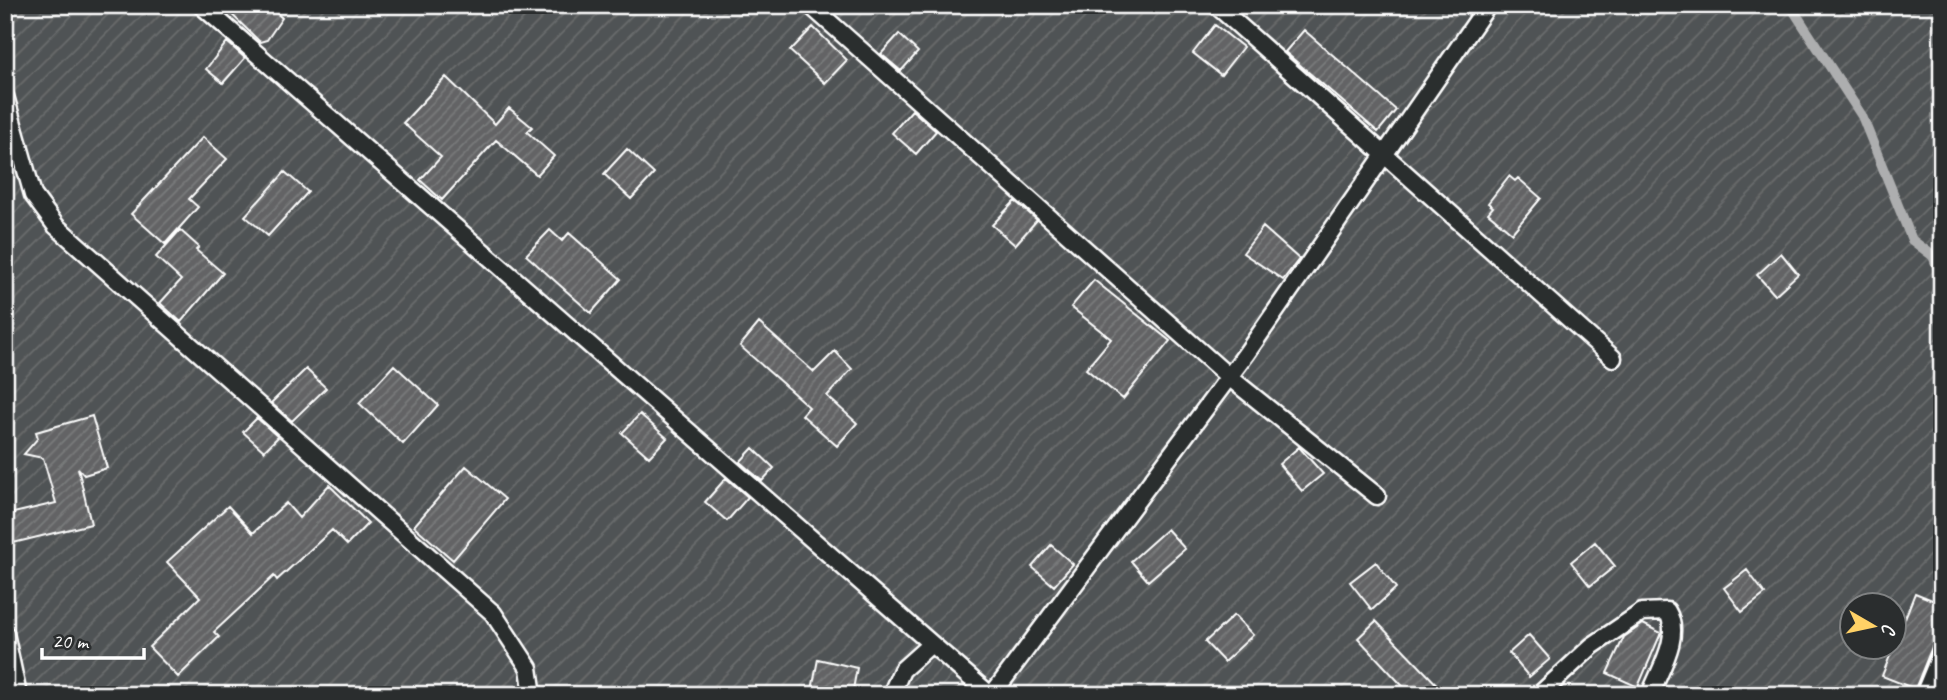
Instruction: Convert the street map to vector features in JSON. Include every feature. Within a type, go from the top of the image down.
[{"type":"lane","points":[[201,5],[991,695],[1229,377],[1383,152],[1488,5]]},
{"type":"lane","points":[[810,5],[1229,377],[1377,496]]},
{"type":"lane","points":[[1216,5],[1613,358]]},
{"type":"lane","points":[[5,96],[33,195],[56,226],[493,613],[529,668],[533,695]]},
{"type":"lane","points":[[1539,695],[1591,646],[1642,612],[1667,611],[1674,622],[1671,643],[1650,695]]},
{"type":"lane","points":[[5,633],[18,695]]},
{"type":"lane","points":[[891,695],[902,670],[931,644]]},
{"type":"lane","points":[[1924,695],[1942,651]]},
{"type":"shaded area","points":[[5,5],[1942,5],[1942,695],[18,695],[5,609]]},
{"type":"building","points":[[222,5],[268,5],[282,18],[267,40],[260,42]]},
{"type":"building","points":[[1215,25],[1243,47],[1221,75],[1193,53]]},
{"type":"building","points":[[813,27],[847,60],[825,83],[790,51]]},
{"type":"building","points":[[1304,30],[1396,110],[1378,132],[1285,52]]},
{"type":"building","points":[[899,34],[918,52],[901,71],[881,54]]},
{"type":"building","points":[[227,42],[245,58],[223,83],[206,69]]},
{"type":"building","points":[[446,77],[495,124],[509,108],[532,127],[527,132],[554,156],[537,175],[496,140],[442,200],[420,180],[441,157],[403,123]]},
{"type":"building","points":[[912,110],[936,131],[916,154],[892,133]]},
{"type":"building","points":[[203,137],[227,159],[189,199],[198,207],[165,244],[131,214]]},
{"type":"building","points":[[627,149],[654,174],[631,199],[604,174]]},
{"type":"building","points":[[285,172],[308,192],[268,236],[245,216]]},
{"type":"building","points":[[1509,176],[1515,181],[1518,178],[1541,198],[1512,233],[1488,213],[1493,207],[1488,203]]},
{"type":"building","points":[[1015,201],[1037,220],[1015,245],[992,225]]},
{"type":"building","points":[[1263,227],[1299,259],[1283,280],[1243,253]]},
{"type":"building","points":[[180,230],[199,247],[196,250],[223,273],[181,322],[160,303],[181,280],[156,257]]},
{"type":"building","points":[[550,230],[562,241],[569,233],[621,279],[591,313],[526,255]]},
{"type":"building","points":[[1781,253],[1798,274],[1775,295],[1757,275]]},
{"type":"building","points":[[1094,280],[1170,341],[1123,399],[1086,369],[1111,339],[1071,307]]},
{"type":"building","points":[[759,323],[814,372],[835,351],[852,369],[827,396],[857,423],[837,446],[802,415],[809,407],[740,346]]},
{"type":"building","points":[[394,365],[438,405],[403,444],[359,403]]},
{"type":"building","points":[[306,369],[326,388],[292,421],[271,403]]},
{"type":"building","points":[[640,414],[667,438],[649,457],[622,433]]},
{"type":"building","points":[[92,416],[107,468],[84,475],[78,468],[91,524],[5,545],[5,515],[56,503],[43,458],[24,454],[38,438],[36,432]]},
{"type":"building","points":[[257,418],[278,437],[264,451],[243,432]]},
{"type":"building","points":[[1299,447],[1323,474],[1302,491],[1279,464]]},
{"type":"building","points":[[753,448],[774,468],[762,481],[740,462]]},
{"type":"building","points":[[466,466],[505,499],[453,560],[414,526]]},
{"type":"building","points":[[726,478],[748,497],[727,521],[705,502]]},
{"type":"building","points":[[329,485],[368,523],[347,545],[332,530],[277,580],[274,576],[214,632],[219,637],[178,677],[149,647],[200,597],[167,562],[228,506],[253,533],[286,503],[299,518]]},
{"type":"building","points":[[1167,529],[1185,549],[1148,581],[1131,561]]},
{"type":"building","points":[[1595,542],[1615,566],[1590,586],[1571,562]]},
{"type":"building","points":[[1051,545],[1073,564],[1054,586],[1032,567]]},
{"type":"building","points":[[1376,562],[1396,588],[1372,610],[1350,582]]},
{"type":"building","points":[[1747,570],[1765,594],[1742,612],[1724,588]]},
{"type":"building","points":[[1915,593],[1942,604],[1942,641],[1932,647],[1915,689],[1882,676],[1888,662],[1909,662],[1909,608]]},
{"type":"building","points":[[1234,615],[1253,635],[1224,662],[1205,642]]},
{"type":"building","points":[[1376,621],[1447,695],[1411,695],[1358,638]]},
{"type":"building","points":[[1643,624],[1661,633],[1638,687],[1607,673],[1624,637]]},
{"type":"building","points":[[1529,635],[1550,659],[1529,677],[1509,653]]},
{"type":"building","points":[[818,659],[857,668],[852,695],[811,695]]},
{"type":"waterway","points":[[1790,5],[1862,116],[1912,240],[1933,256],[1942,279]]}]
